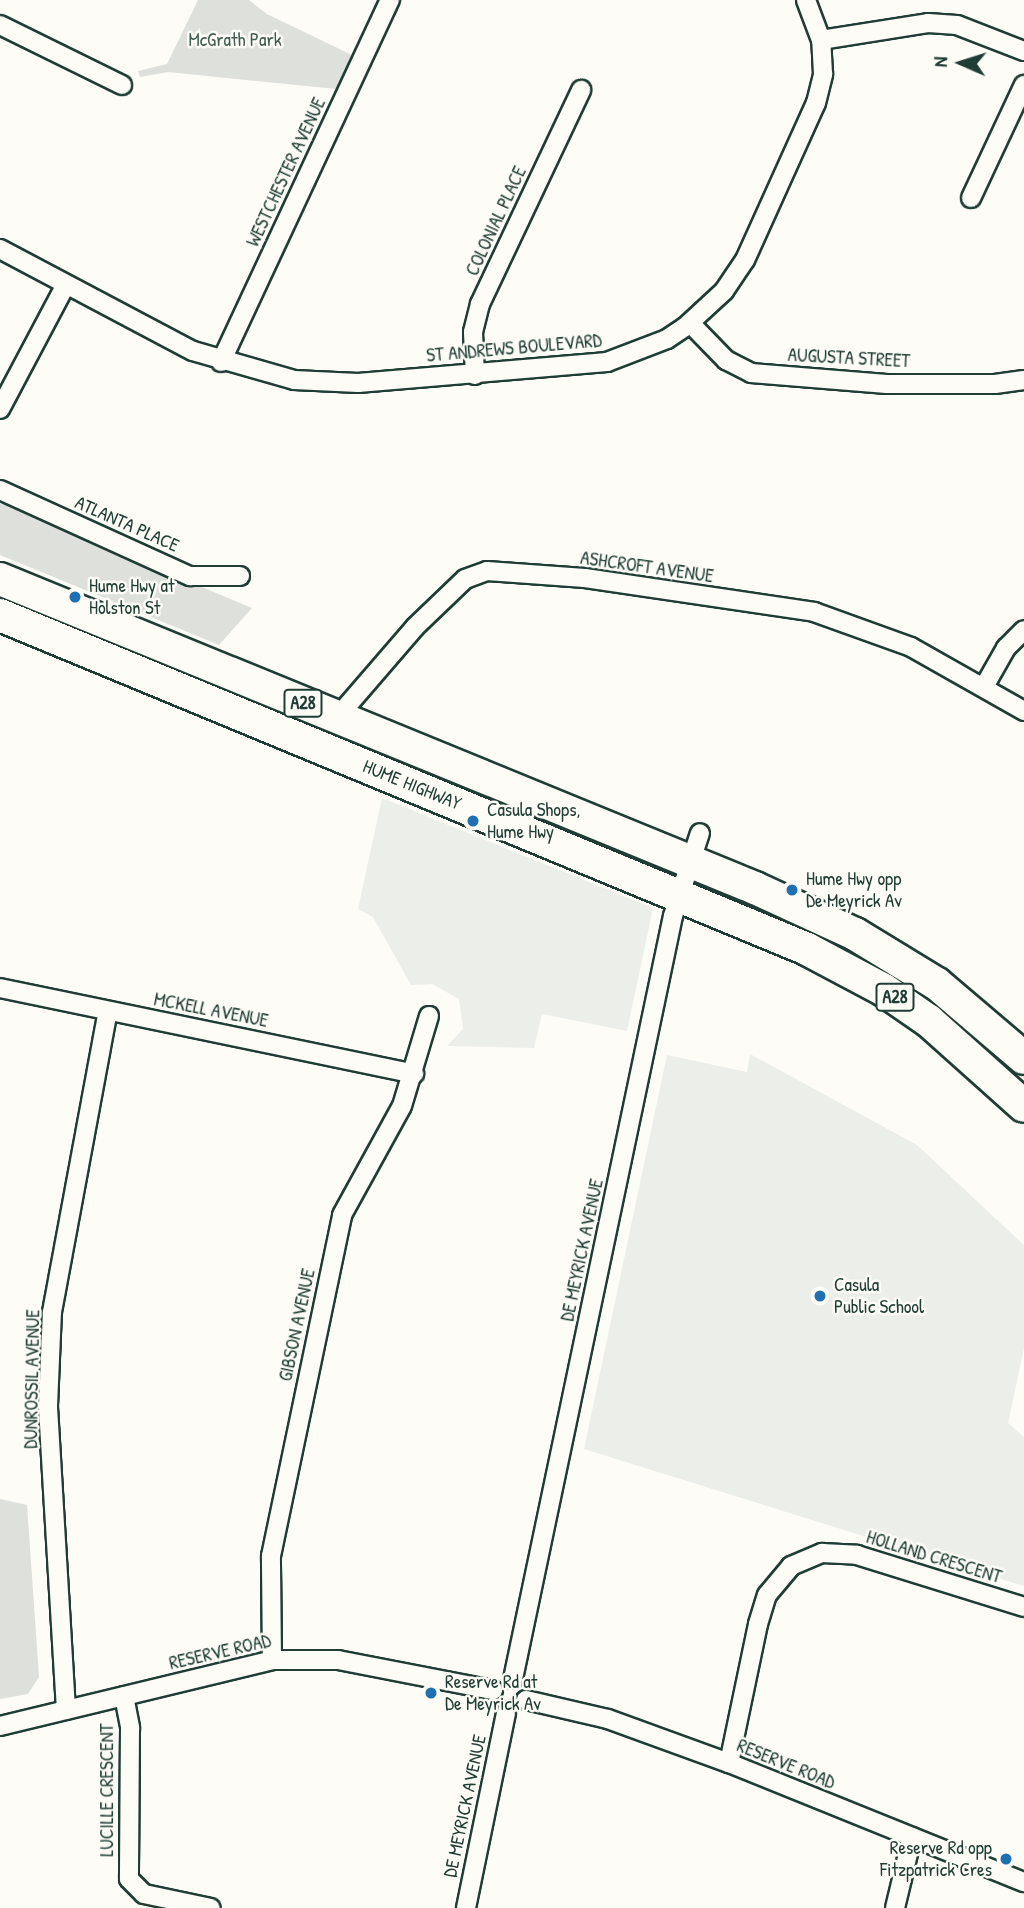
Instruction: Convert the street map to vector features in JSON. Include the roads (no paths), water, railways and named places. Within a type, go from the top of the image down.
[{"type":"highway","name":"HUME HIGHWAY","points":[[0,579],[336,717],[694,847],[914,968],[965,1004],[1024,1058]]},
{"type":"highway","name":"HUME HIGHWAY","points":[[0,615],[807,949],[884,990],[929,1021],[1024,1106]]},
{"type":"street","name":"WESTCHESTER AVENUE","points":[[221,362],[390,0]]},
{"type":"street","name":"ST ANDREWS BOULEVARD","points":[[0,249],[65,286],[221,362],[320,383],[475,375],[607,362],[667,339],[690,323],[724,290],[745,260],[816,103],[823,74],[821,40],[806,0]]},
{"type":"street","points":[[821,40],[928,23],[957,25],[1024,51]]},
{"type":"street","points":[[0,25],[122,85]]},
{"type":"street","points":[[971,198],[1024,85]]},
{"type":"street","name":"COLONIAL PLACE","points":[[475,375],[472,332],[480,304],[581,90]]},
{"type":"street","points":[[0,409],[65,286]]},
{"type":"street","name":"AUGUSTA STREET","points":[[690,323],[726,360],[751,373],[887,384],[995,384],[1024,380]]},
{"type":"street","name":"ATLANTA PLACE","points":[[0,489],[190,576],[240,576]]},
{"type":"street","name":"ASHCROFT AVENUE","points":[[323,749],[336,717],[465,579],[487,571],[585,578],[814,612],[874,631],[985,685],[1024,711]]},
{"type":"street","points":[[985,685],[1006,648],[1024,630]]},
{"type":"street","name":"DE MEYRICK AVENUE","points":[[513,1679],[678,894],[694,847]]},
{"type":"street","name":"MCKELL AVENUE","points":[[0,988],[414,1074]]},
{"type":"street","name":"DUNROSSIL AVENUE","points":[[66,1710],[48,1406],[52,1312],[108,1011]]},
{"type":"street","name":"GIBSON AVENUE","points":[[272,1660],[271,1556],[342,1216],[414,1074],[429,1016]]},
{"type":"street","name":"HOLLAND CRESCENT","points":[[729,1763],[758,1623],[767,1595],[791,1566],[822,1553],[857,1555],[1024,1607]]},
{"type":"street","name":"RESERVE ROAD","points":[[0,1726],[272,1660],[338,1660],[493,1690]]},
{"type":"street","points":[[503,1679],[513,1679],[522,1684],[526,1700],[516,1712],[506,1713],[493,1702],[493,1690],[503,1679]]},
{"type":"street","name":"LUCILLE CRESCENT","points":[[124,1696],[130,1728],[129,1879],[144,1894],[211,1908]]},
{"type":"street","name":"RESERVE ROAD","points":[[526,1700],[608,1719],[729,1763],[1024,1882]]},
{"type":"street","name":"DE MEYRICK AVENUE","points":[[466,1908],[506,1713]]},
{"type":"street","points":[[895,1908],[912,1836]]},
{"type":"place","name":"Hume Hwy at Holston St","points":[[75,597]]},
{"type":"place","name":"Casula Shops, Hume Hwy","points":[[473,821]]},
{"type":"place","name":"Hume Hwy opp De Meyrick Av","points":[[792,890]]},
{"type":"place","name":"Casula Public School","points":[[820,1296]]},
{"type":"place","name":"Reserve Rd at De Meyrick Av","points":[[431,1693]]},
{"type":"place","name":"Reserve Rd opp Fitzpatrick Cres","points":[[1006,1859]]},
{"type":"park label","name":"McGrath Park","points":[[235,40]]}]
